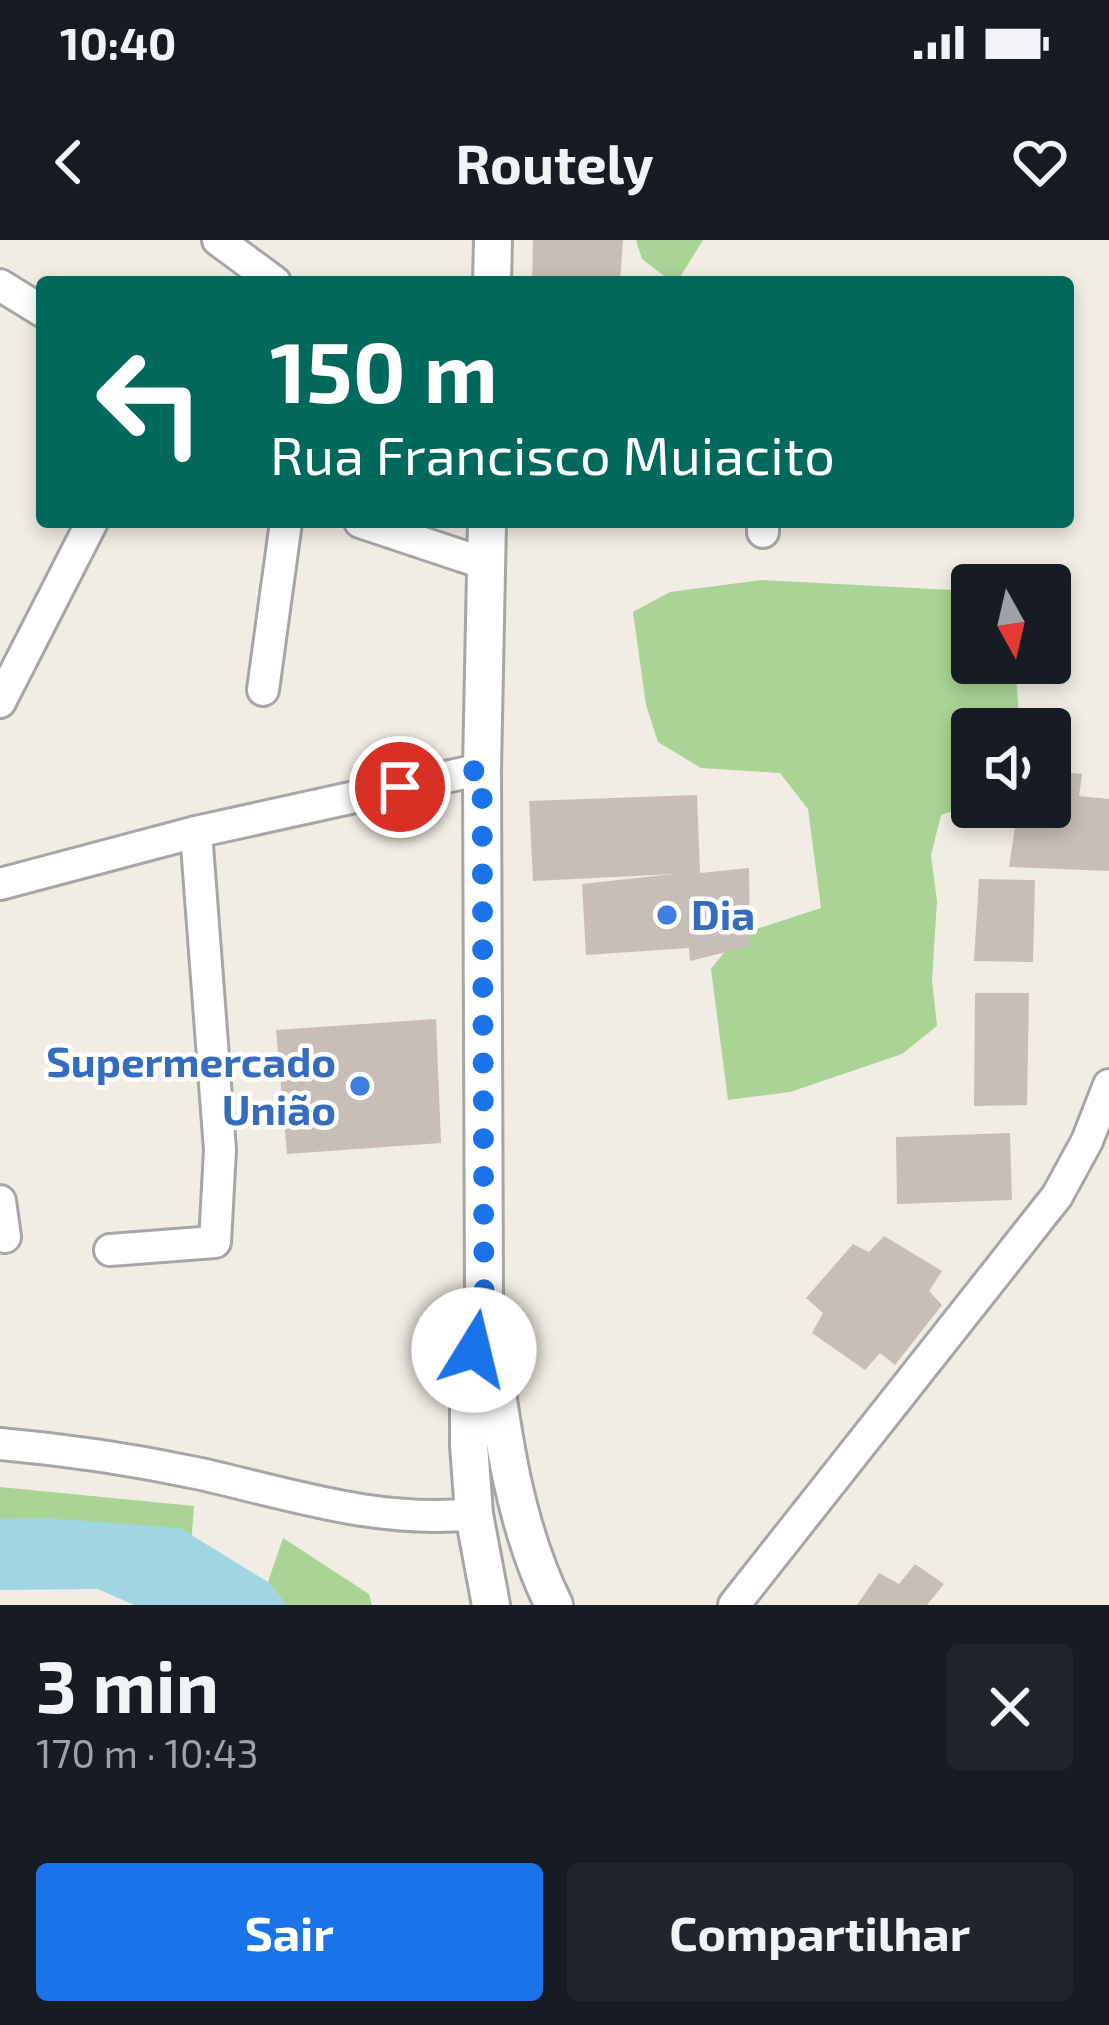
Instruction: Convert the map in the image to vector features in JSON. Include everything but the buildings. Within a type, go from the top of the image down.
[{"type":"street","points":[[218,240],[267,276]]},
{"type":"street","points":[[492,276],[493,240]]},
{"type":"street","points":[[0,285],[36,307]]},
{"type":"street","points":[[0,702],[89,528]]},
{"type":"street","points":[[263,690],[285,528]]},
{"type":"street","points":[[378,528],[486,564]]},
{"type":"street","points":[[487,528],[482,769],[484,1296],[499,1405],[521,1510],[554,1605]]},
{"type":"street","points":[[0,884],[196,832],[482,769]]},
{"type":"street","points":[[110,1250],[215,1242],[220,1150],[196,832]]},
{"type":"street","points":[[734,1605],[1057,1196],[1087,1141],[1109,1084]]},
{"type":"street","points":[[0,1201],[4,1237]]},
{"type":"street","points":[[484,1296],[469,1394],[474,1514],[491,1605]]},
{"type":"street","points":[[0,1444],[179,1469],[382,1516],[425,1519],[521,1510]]},
{"type":"green space","points":[[636,240],[703,240],[681,276],[664,276],[642,259]]},
{"type":"green space","points":[[762,580],[951,590],[951,684],[1017,684],[1018,708],[951,708],[951,811],[941,815],[931,855],[937,901],[932,980],[937,1026],[902,1054],[790,1092],[728,1100],[711,969],[738,935],[821,908],[808,809],[780,773],[701,768],[658,742],[646,705],[633,612],[670,592]]},
{"type":"green space","points":[[0,1487],[194,1506],[191,1546],[0,1519]]},
{"type":"green space","points":[[283,1538],[369,1594],[372,1605],[286,1605],[268,1582]]},
{"type":"water","points":[[0,1519],[180,1528],[268,1582],[286,1605],[134,1605],[98,1589],[0,1590]]},
{"type":"place","name":"Dia","points":[[667,915]]},
{"type":"place","name":"Supermercado União","points":[[360,1086]]},
{"type":"route","points":[[400,787],[482,769],[484,1296],[474,1350]]}]
